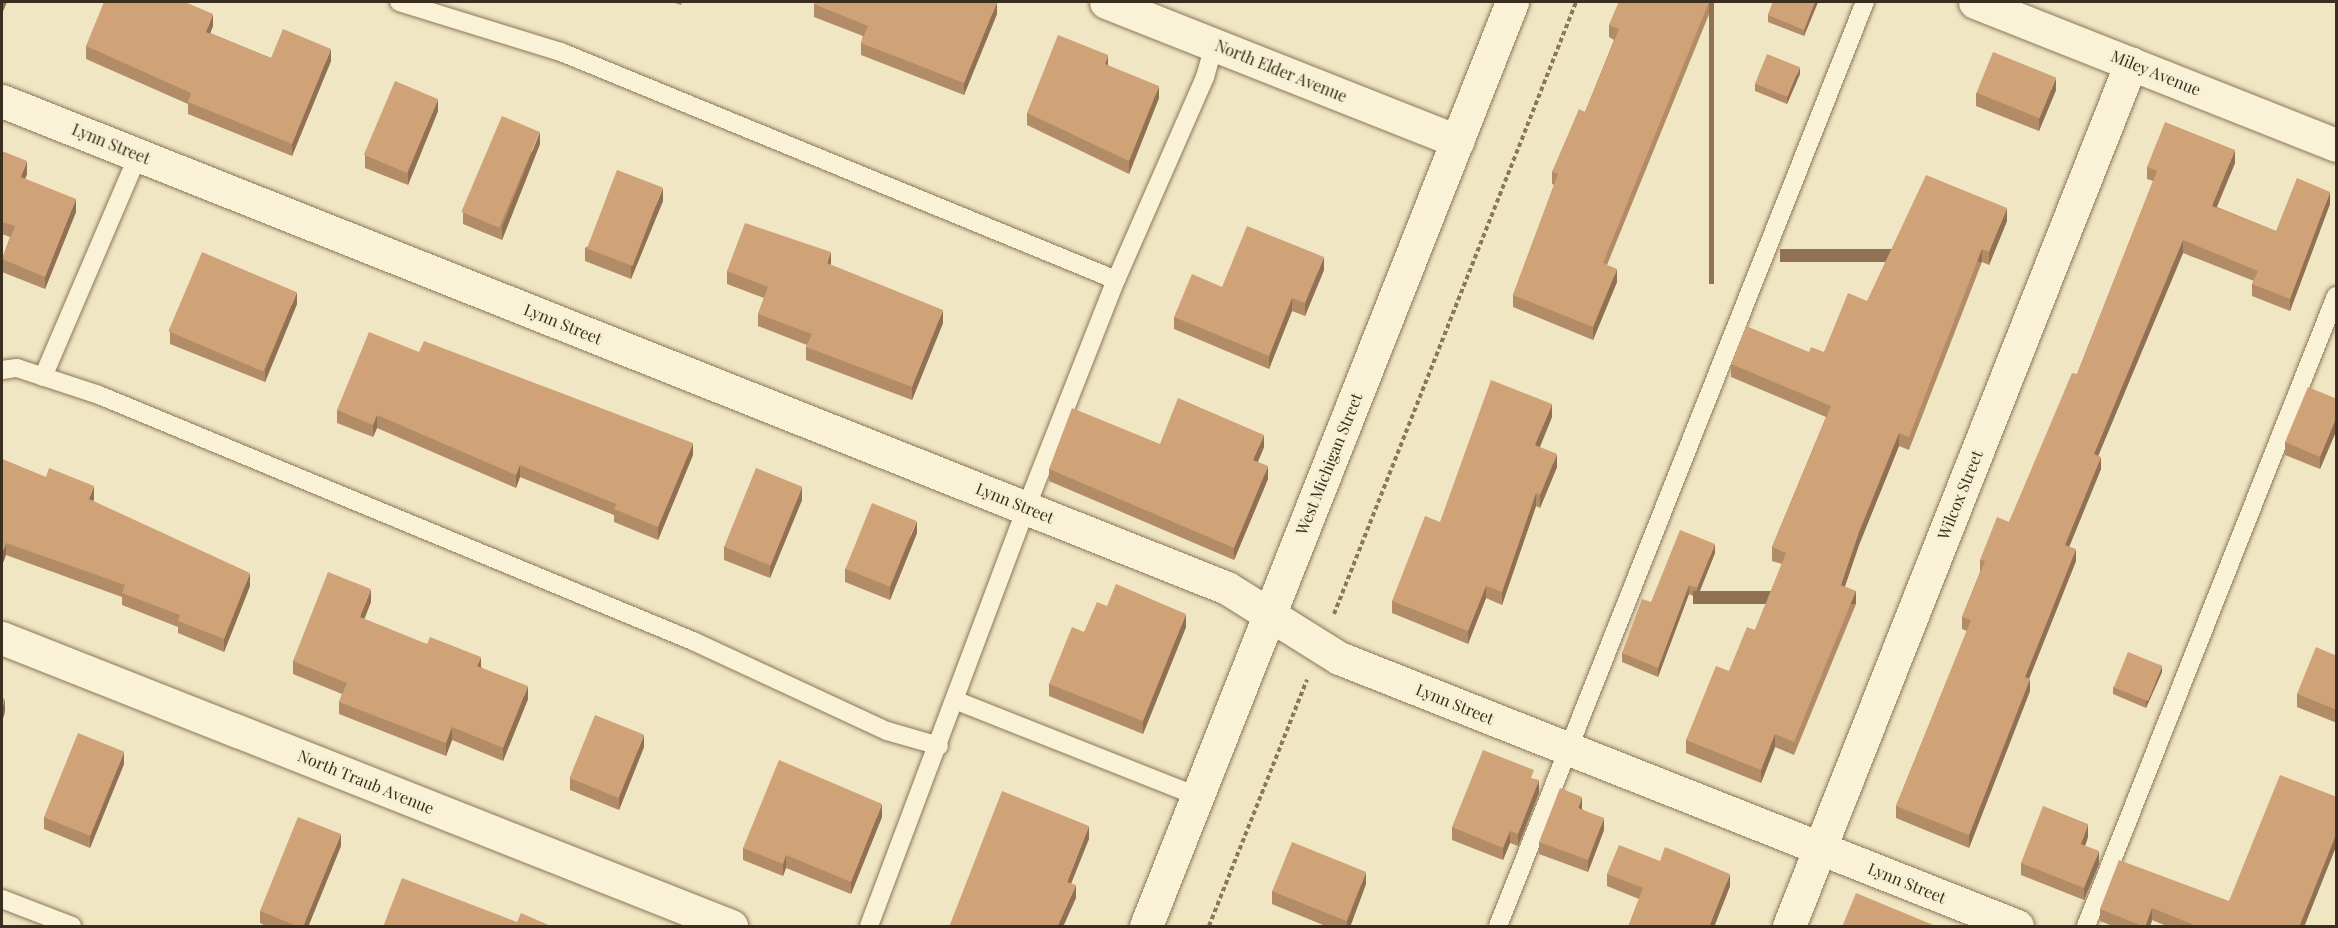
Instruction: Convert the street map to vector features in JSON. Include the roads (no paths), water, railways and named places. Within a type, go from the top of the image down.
[{"type":"street","name":"North Elder Avenue","points":[[1106,2],[1457,141]]},
{"type":"street","name":"West Michigan Street","points":[[1146,927],[1512,2]]},
{"type":"street","name":"Miley Avenue","points":[[1975,2],[2337,145]]},
{"type":"street","name":"Wilcox Street","points":[[1789,927],[2130,63]]},
{"type":"street","name":"Lynn Street","points":[[2,101],[1227,588],[1330,653],[2017,927]]},
{"type":"street","name":"North Traub Avenue","points":[[2,638],[731,927]]},
{"type":"lane","points":[[399,2],[561,52],[1116,280]]},
{"type":"lane","points":[[1497,927],[1865,2]]},
{"type":"lane","points":[[869,927],[957,701],[1026,508],[1116,280],[1205,77],[1214,45]]},
{"type":"lane","points":[[43,376],[138,155]]},
{"type":"lane","points":[[2086,927],[2337,296]]},
{"type":"lane","points":[[2,370],[17,368],[43,376],[693,641],[887,731],[939,746]]},
{"type":"lane","points":[[957,701],[1197,795]]},
{"type":"lane","points":[[2,899],[72,927]]}]
